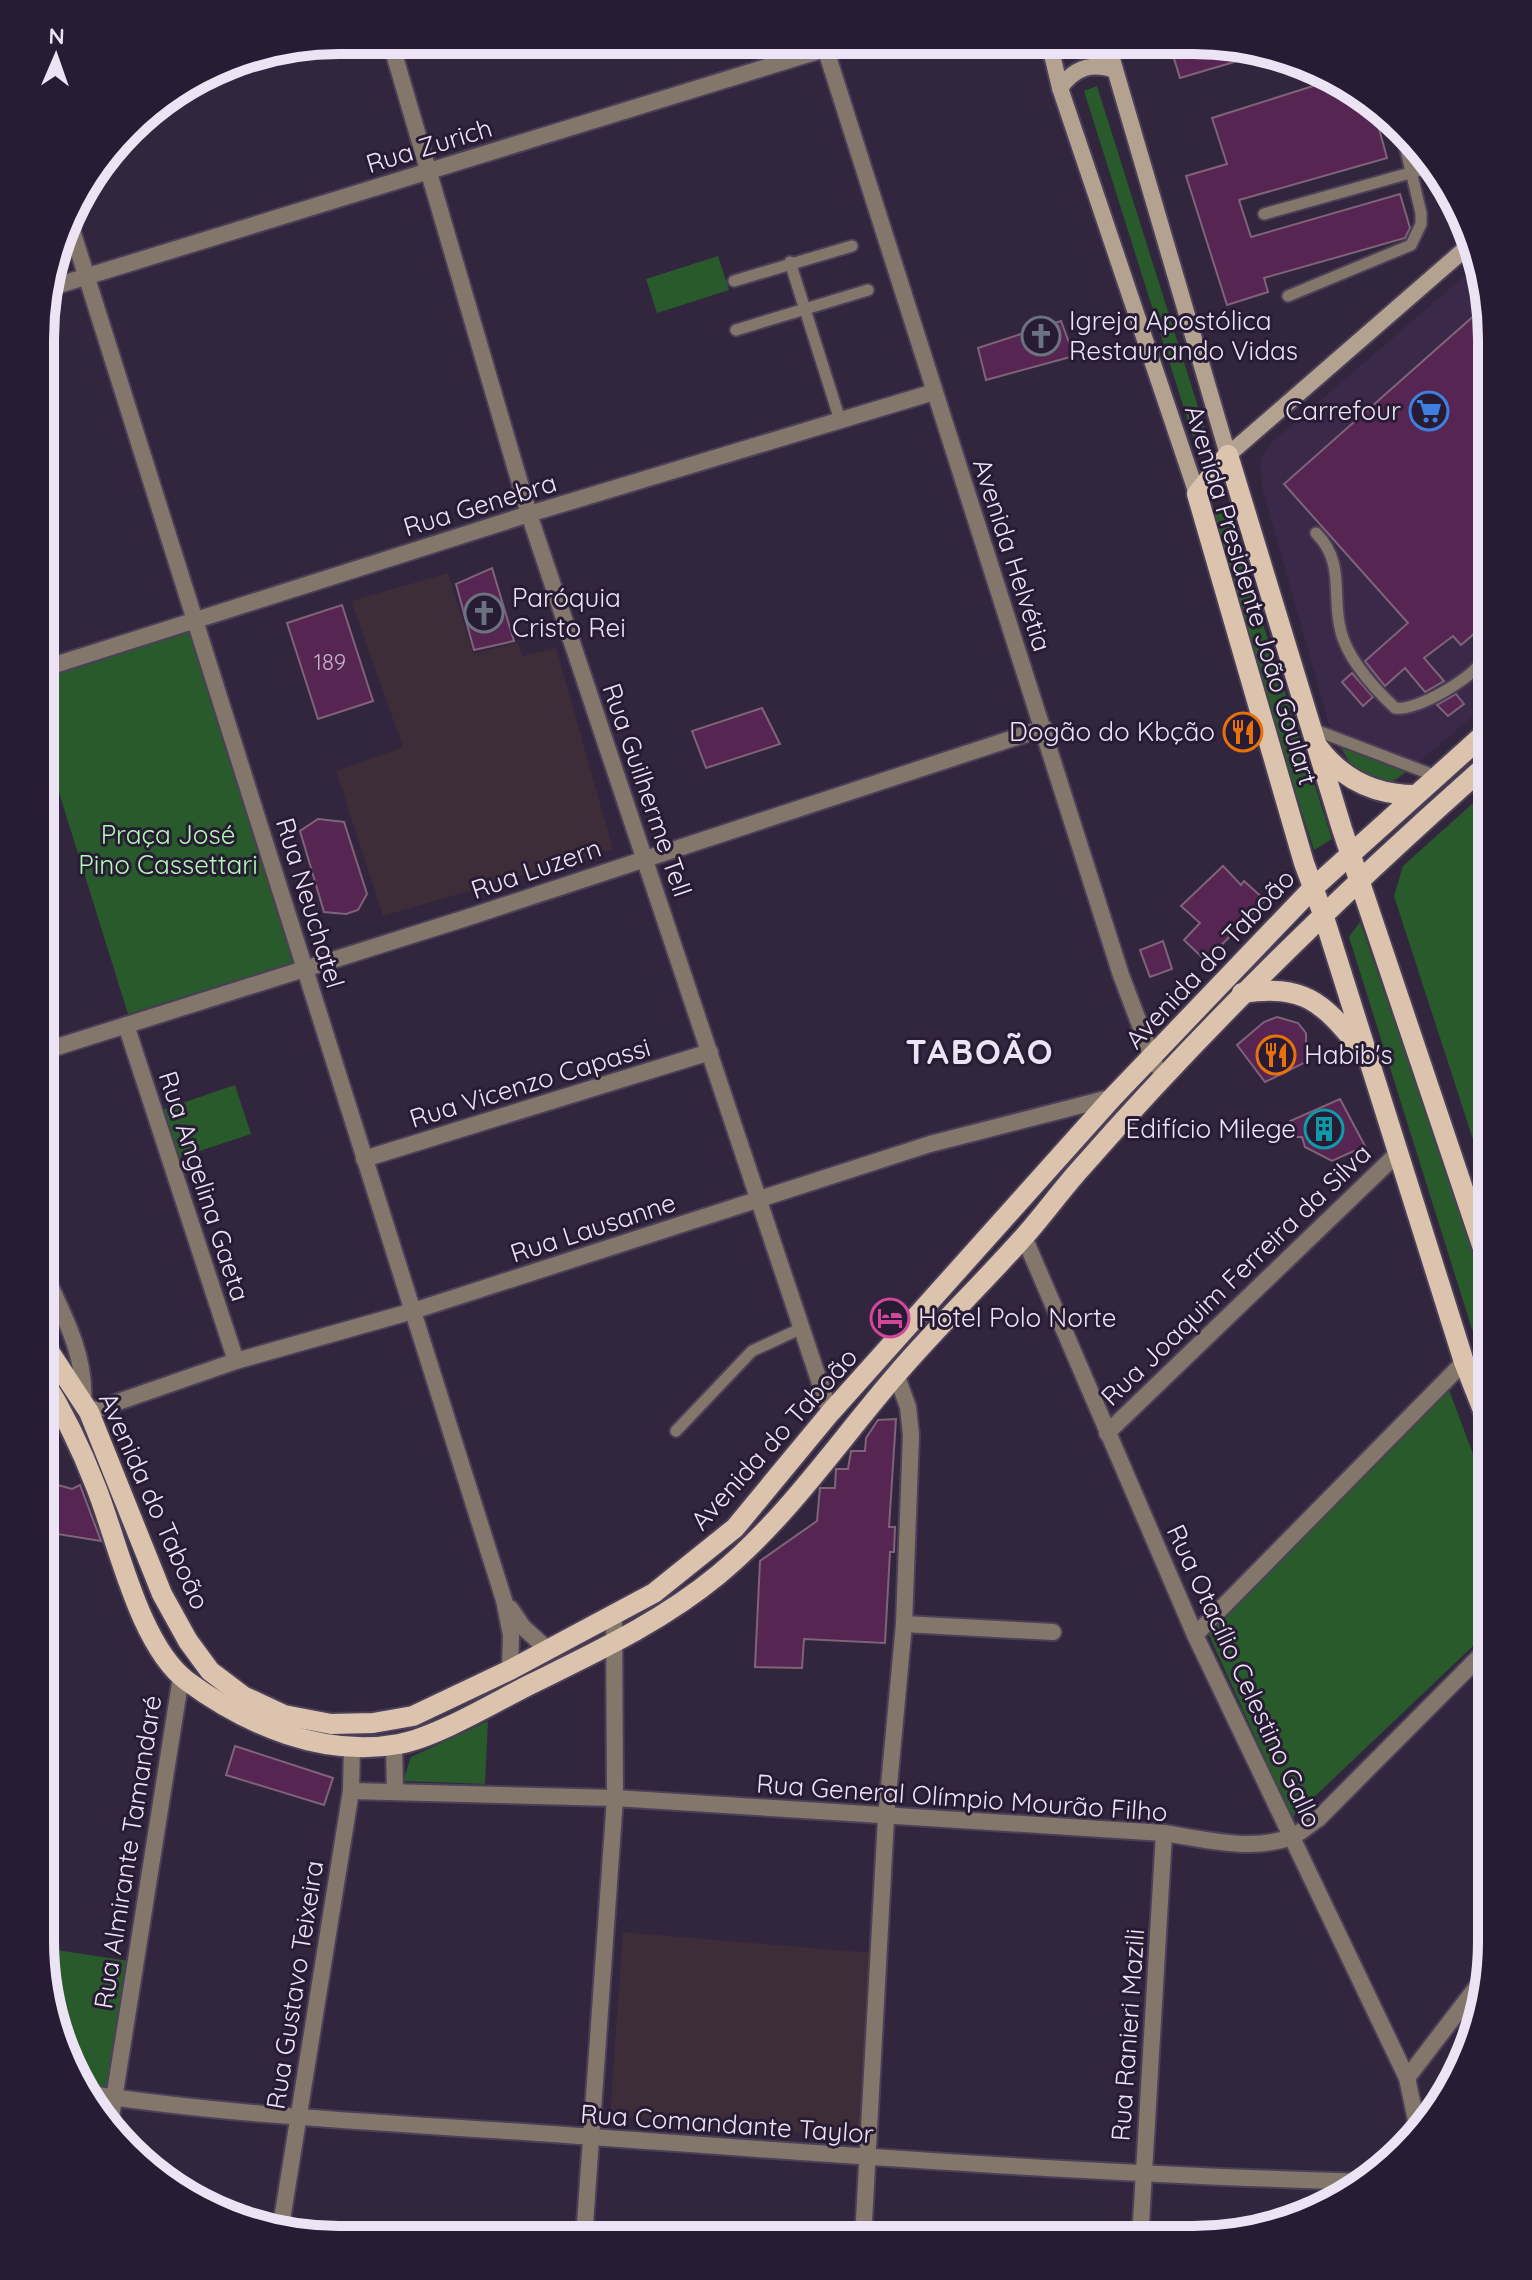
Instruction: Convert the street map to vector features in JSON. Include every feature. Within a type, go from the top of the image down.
[{"type":"main road","points":[[1197,494],[1228,455]]},
{"type":"main road","name":"Avenida Presidente João Goulart","points":[[1228,455],[1312,734],[1478,1233]]},
{"type":"main road","name":"Avenida Presidente João Goulart","points":[[1197,494],[1312,889],[1323,914],[1464,1362],[1478,1397]]},
{"type":"main road","points":[[1312,734],[1331,762],[1356,782],[1384,792],[1415,795]]},
{"type":"main road","name":"Avenida do Taboão","points":[[54,1358],[86,1406],[162,1594],[188,1641],[210,1671],[243,1696],[284,1715],[331,1724],[373,1723],[413,1716],[510,1670],[654,1593],[735,1528],[830,1413],[1113,1097],[1151,1061],[1312,889],[1478,739]]},
{"type":"main road","name":"Avenida do Taboão","points":[[54,1401],[96,1487],[145,1620],[181,1677],[258,1725],[301,1739],[352,1746],[394,1744],[462,1718],[617,1642],[673,1608],[720,1573],[779,1514],[896,1374],[1024,1237],[1083,1166],[1242,993],[1359,878],[1478,772]]},
{"type":"main road","points":[[1242,993],[1273,988],[1317,1001],[1368,1060]]},
{"type":"street","name":"Rua Zurich","points":[[59,285],[794,54]]},
{"type":"street","name":"Avenida Helvétia","points":[[827,54],[1151,1061],[1166,1078]]},
{"type":"street","name":"Avenida Presidente João Goulart","points":[[1052,54],[1060,88],[1197,494]]},
{"type":"street","name":"Avenida Presidente João Goulart","points":[[1110,54],[1228,455]]},
{"type":"street","name":"Rua Guilherme Tell","points":[[395,55],[529,514],[830,1413]]},
{"type":"street","points":[[1060,88],[1073,74],[1088,66],[1115,70]]},
{"type":"street","name":"Rua Neuchatel","points":[[74,235],[504,1600],[511,1635],[510,1670]]},
{"type":"street","points":[[1228,455],[1464,250]]},
{"type":"street","name":"Rua Genebra","points":[[54,665],[529,514],[934,392]]},
{"type":"street","name":"Rua Luzern","points":[[54,1048],[1044,728]]},
{"type":"street","name":"Rua Angelina Gaeta","points":[[126,1025],[236,1361]]},
{"type":"street","name":"Rua Vicenzo Capassi","points":[[364,1159],[710,1052]]},
{"type":"street","name":"Rua Lausanne","points":[[86,1406],[413,1311],[965,1133],[1113,1097]]},
{"type":"street","name":"Rua Joaquim Ferreira da Silva","points":[[1107,1433],[1398,1153]]},
{"type":"street","name":"Rua Otacílio Celestino Gallo","points":[[1024,1237],[1195,1635],[1407,2078],[1416,2119]]},
{"type":"street","points":[[54,1296],[83,1370],[86,1406]]},
{"type":"street","points":[[1195,1635],[1464,1362]]},
{"type":"street","points":[[864,2226],[886,1818],[904,1624],[911,1435],[908,1407],[896,1374]]},
{"type":"street","name":"Rua Neuchatel","points":[[504,1600],[523,1627],[548,1650]]},
{"type":"street","points":[[585,2226],[615,1798],[617,1642],[614,1615]]},
{"type":"street","points":[[904,1624],[1053,1632]]},
{"type":"street","points":[[1291,1837],[1318,1819],[1478,1658]]},
{"type":"street","name":"Rua Almirante Tamandaré","points":[[111,2112],[181,1677]]},
{"type":"street","points":[[394,1744],[395,1792]]},
{"type":"street","name":"Rua Gustavo Teixeira","points":[[282,2221],[351,1791],[352,1746]]},
{"type":"street","name":"Rua General Olímpio Mourão Filho","points":[[351,1791],[615,1798],[886,1818],[1164,1833],[1226,1843],[1291,1837]]},
{"type":"street","name":"Rua Ranieri Mazili","points":[[1141,2226],[1164,1833]]},
{"type":"street","points":[[1407,2078],[1474,1991]]},
{"type":"street","name":"Rua Comandante Taylor","points":[[99,2095],[297,2118],[868,2159],[1143,2176],[1346,2181]]},
{"type":"lane","points":[[1288,296],[1411,245],[1421,224],[1408,152]]},
{"type":"lane","points":[[1264,214],[1422,170]]},
{"type":"lane","points":[[734,281],[852,246]]},
{"type":"lane","points":[[790,262],[840,420]]},
{"type":"lane","points":[[736,330],[868,290]]},
{"type":"lane","points":[[1316,533],[1325,542],[1336,567],[1340,631],[1348,650],[1395,708],[1413,708],[1478,665]]},
{"type":"lane","points":[[1312,734],[1436,776]]},
{"type":"lane","points":[[676,1431],[752,1351],[802,1328]]},
{"type":"shaded area","name":"Carrefour","points":[[1470,271],[1476,302],[1478,339],[1478,712],[1392,785],[1345,763],[1332,735],[1262,487],[1260,460],[1271,443]]},
{"type":"shaded area","points":[[448,573],[473,654],[518,642],[522,656],[556,648],[613,849],[383,916],[336,771],[403,747],[351,601]]},
{"type":"shaded area","points":[[623,1932],[872,1953],[862,2137],[610,2116]]},
{"type":"green space","points":[[1097,86],[1205,429],[1193,437],[1084,91]]},
{"type":"green space","points":[[718,256],[729,290],[657,313],[646,279]]},
{"type":"green space","points":[[1226,508],[1332,839],[1314,850],[1207,514]]},
{"type":"green space","name":"Praça José Pino Cassettari","points":[[191,631],[295,962],[128,1014],[54,777],[54,673]]},
{"type":"green space","points":[[1339,743],[1410,769],[1389,784],[1354,771]]},
{"type":"green space","points":[[1478,799],[1478,1155],[1394,896],[1403,866]]},
{"type":"green space","points":[[1360,922],[1478,1263],[1478,1348],[1349,937]]},
{"type":"green space","points":[[235,1085],[251,1134],[175,1159],[159,1111]]},
{"type":"green space","points":[[1448,1387],[1478,1467],[1478,1641],[1292,1818],[1208,1633]]},
{"type":"green space","points":[[488,1721],[485,1784],[403,1781],[411,1757]]},
{"type":"green space","points":[[54,1950],[129,1961],[110,2091],[95,2089],[69,2033],[59,1997]]},
{"type":"building","points":[[1173,54],[1246,59],[1180,78]]},
{"type":"building","points":[[1320,84],[1336,92],[1377,122],[1387,158],[1239,200],[1251,237],[1400,194],[1410,228],[1405,238],[1264,278],[1268,292],[1227,305],[1186,176],[1227,164],[1212,118]]},
{"type":"building","name":"Carrefour","points":[[1477,313],[1478,621],[1476,632],[1461,645],[1453,636],[1424,658],[1444,681],[1425,692],[1405,668],[1385,686],[1365,661],[1408,623],[1284,484]]},
{"type":"building","name":"Igreja Apostólica Restaurando Vidas","points":[[1061,321],[1074,356],[986,380],[978,348]]},
{"type":"building","name":"Paróquia Cristo Rei","points":[[492,568],[514,641],[474,650],[456,584]]},
{"type":"building","points":[[342,605],[373,701],[318,719],[287,623]]},
{"type":"building","points":[[1352,673],[1373,697],[1363,706],[1342,682]]},
{"type":"building","points":[[1456,694],[1464,704],[1448,716],[1437,705]]},
{"type":"building","points":[[762,708],[780,744],[706,768],[692,731]]},
{"type":"building","points":[[318,819],[344,822],[367,894],[358,910],[346,914],[324,912],[300,831]]},
{"type":"building","points":[[1223,866],[1241,885],[1244,881],[1265,900],[1206,961],[1184,940],[1200,923],[1181,906]]},
{"type":"building","points":[[1163,941],[1172,969],[1150,977],[1140,950]]},
{"type":"building","name":"Habib's","points":[[1277,1017],[1298,1023],[1306,1033],[1306,1062],[1265,1082],[1237,1045],[1264,1022]]},
{"type":"building","name":"Edifício Milege","points":[[1340,1099],[1365,1146],[1332,1161],[1305,1147],[1302,1137],[1294,1137],[1290,1121]]},
{"type":"building","points":[[896,1419],[889,1527],[895,1527],[894,1552],[890,1552],[885,1643],[804,1639],[802,1668],[755,1667],[760,1561],[817,1521],[820,1488],[835,1488],[836,1469],[848,1469],[851,1451],[865,1451],[866,1438],[878,1420]]},
{"type":"building","points":[[58,1485],[72,1489],[80,1485],[101,1541],[54,1533]]},
{"type":"building","points":[[235,1746],[333,1778],[324,1805],[226,1775]]},
{"type":"place","name":"Igreja Apostólica Restaurando Vidas","points":[[1041,336]]},
{"type":"place","name":"Carrefour","points":[[1429,411]]},
{"type":"place","name":"Paróquia Cristo Rei","points":[[484,613]]},
{"type":"place","name":"Dogão do Kbção","points":[[1243,732]]},
{"type":"place","name":"Habib's","points":[[1276,1055]]},
{"type":"place","name":"Edifício Milege","points":[[1324,1129]]},
{"type":"place","name":"Hotel Polo Norte","points":[[890,1318]]},
{"type":"district","name":"TABOÃO","points":[[980,1052]]}]
